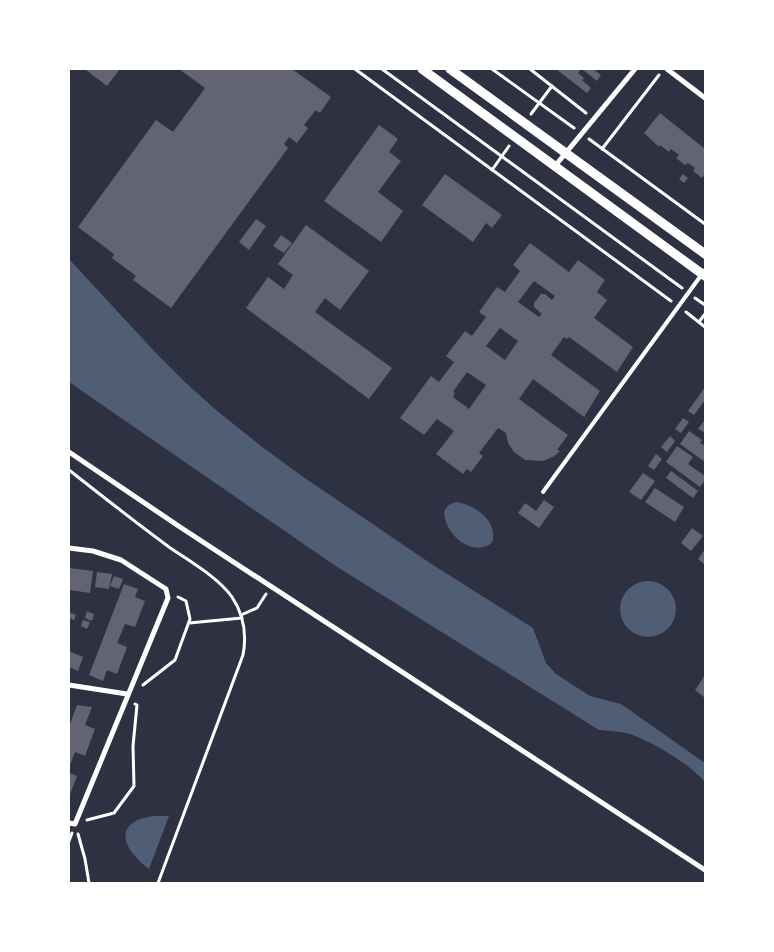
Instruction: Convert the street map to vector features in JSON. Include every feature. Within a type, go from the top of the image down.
[{"type":"street","points":[[422,69],[704,273]]},
{"type":"street","points":[[450,69],[705,254]]},
{"type":"street","points":[[555,166],[580,133],[635,69]]},
{"type":"street","points":[[665,69],[705,98]]},
{"type":"street","points":[[69,452],[180,527],[705,870]]},
{"type":"street","points":[[69,548],[93,551],[121,560],[166,590],[168,598],[72,823]]},
{"type":"street","points":[[69,685],[127,694]]},
{"type":"lane","points":[[543,492],[704,273]]},
{"type":"path","points":[[354,69],[705,327]]},
{"type":"path","points":[[382,69],[388,71],[705,305]]},
{"type":"path","points":[[492,69],[705,224]]},
{"type":"path","points":[[530,69],[593,118]]},
{"type":"path","points":[[602,149],[665,69]]},
{"type":"path","points":[[539,104],[552,86]]},
{"type":"path","points":[[492,170],[502,157]]},
{"type":"path","points":[[698,322],[705,314]]},
{"type":"path","points":[[69,470],[135,522],[222,586],[231,596],[241,616],[246,635],[243,655],[158,883]]},
{"type":"path","points":[[89,883],[85,859],[72,823],[114,813],[134,786],[133,746],[137,705],[127,694],[150,681],[175,660],[190,619],[186,602],[166,590]]},
{"type":"path","points":[[188,624],[241,616],[257,608],[268,591]]},
{"type":"water","points":[[69,259],[155,352],[216,410],[299,474],[430,563],[533,628],[546,663],[556,674],[590,696],[621,704],[705,763],[705,782],[679,760],[645,740],[626,733],[599,730],[334,565],[69,382]]},
{"type":"water","points":[[456,502],[471,506],[484,515],[492,528],[492,543],[476,548],[468,546],[454,535],[445,520],[444,512],[448,505]]},
{"type":"water","points":[[648,581],[659,583],[668,589],[674,598],[676,609],[674,620],[668,629],[659,635],[648,637],[637,635],[628,629],[622,620],[620,609],[622,598],[628,589],[637,583]]},
{"type":"water","points":[[153,816],[169,816],[149,869],[133,854],[125,838],[126,830],[131,824],[140,819]]},
{"type":"building","points":[[87,69],[120,69],[107,86]]},
{"type":"building","points":[[179,69],[292,69],[331,97],[320,113],[316,110],[304,125],[308,128],[297,143],[289,137],[284,144],[288,148],[171,308],[133,280],[136,276],[112,258],[114,254],[78,227],[156,120],[173,132],[205,88]]},
{"type":"building","points":[[556,69],[581,69],[578,73],[584,78],[582,80],[591,88],[587,93]]},
{"type":"building","points":[[582,69],[593,69],[601,75],[597,81]]},
{"type":"building","points":[[660,113],[705,149],[705,176],[702,178],[693,171],[695,168],[688,163],[685,165],[676,158],[679,155],[671,149],[669,152],[660,145],[659,147],[644,133]]},
{"type":"building","points":[[379,125],[398,139],[389,152],[401,161],[378,192],[403,211],[381,242],[324,201]]},
{"type":"building","points":[[445,174],[502,215],[492,228],[486,223],[473,242],[422,205]]},
{"type":"building","points":[[683,174],[688,178],[684,183],[679,179]]},
{"type":"building","points":[[256,219],[266,226],[249,250],[239,242]]},
{"type":"building","points":[[306,225],[369,271],[340,310],[325,298],[315,312],[392,368],[369,399],[246,308],[268,277],[284,289],[293,275],[278,264]]},
{"type":"building","points":[[281,235],[292,243],[284,253],[273,246]]},
{"type":"building","points":[[530,243],[569,272],[578,260],[605,280],[597,292],[607,300],[594,318],[633,347],[617,372],[569,337],[567,339],[564,337],[551,355],[600,391],[584,417],[533,379],[519,399],[568,435],[557,450],[560,451],[553,457],[543,461],[525,460],[514,452],[508,443],[506,433],[498,428],[479,453],[483,456],[471,472],[467,469],[463,474],[436,454],[454,431],[437,419],[424,435],[400,418],[431,376],[439,382],[454,362],[446,356],[465,331],[472,336],[486,317],[479,312],[497,287],[505,292],[520,271],[513,265]],"holes":[[[534,281],[555,296],[552,300],[545,294],[541,294],[534,303],[534,307],[542,314],[539,317],[518,302]],[[500,328],[518,341],[505,360],[486,346]],[[467,372],[486,385],[469,409],[453,397],[455,393],[453,392]]]},
{"type":"building","points":[[705,387],[705,400],[694,415],[688,411]]},
{"type":"building","points":[[683,418],[689,422],[681,433],[675,429]]},
{"type":"building","points":[[705,422],[705,433],[698,429]]},
{"type":"building","points":[[689,431],[702,440],[700,443],[705,446],[705,462],[680,444]]},
{"type":"building","points":[[670,436],[675,441],[667,452],[661,447]]},
{"type":"building","points":[[677,446],[693,457],[688,464],[705,476],[705,480],[700,487],[666,462]]},
{"type":"building","points":[[656,454],[662,459],[654,470],[648,466]]},
{"type":"building","points":[[671,471],[698,491],[693,498],[666,478]]},
{"type":"building","points":[[643,473],[655,481],[641,500],[629,492]]},
{"type":"building","points":[[655,488],[684,507],[675,522],[645,502]]},
{"type":"building","points":[[544,500],[554,507],[539,528],[518,513],[525,503],[536,511]]},
{"type":"building","points":[[692,528],[703,536],[691,551],[681,543]]},
{"type":"building","points":[[705,549],[705,565],[698,559]]},
{"type":"building","points":[[69,568],[93,571],[90,593],[69,590]]},
{"type":"building","points":[[97,572],[112,574],[109,589],[95,587]]},
{"type":"building","points":[[114,576],[123,579],[119,589],[110,586]]},
{"type":"building","points":[[124,584],[138,589],[135,597],[145,601],[135,627],[125,624],[117,643],[127,647],[117,674],[107,670],[103,681],[89,675]]},
{"type":"building","points":[[87,611],[94,614],[92,621],[85,618]]},
{"type":"building","points":[[69,612],[76,615],[74,620],[69,618]]},
{"type":"building","points":[[83,620],[90,622],[87,629],[81,626]]},
{"type":"building","points":[[69,651],[83,657],[78,671],[69,667]]},
{"type":"building","points":[[705,675],[705,698],[695,690]]},
{"type":"building","points":[[77,705],[92,707],[85,725],[95,729],[85,756],[75,752],[69,768],[69,727]]},
{"type":"building","points":[[69,773],[77,776],[69,797]]}]
